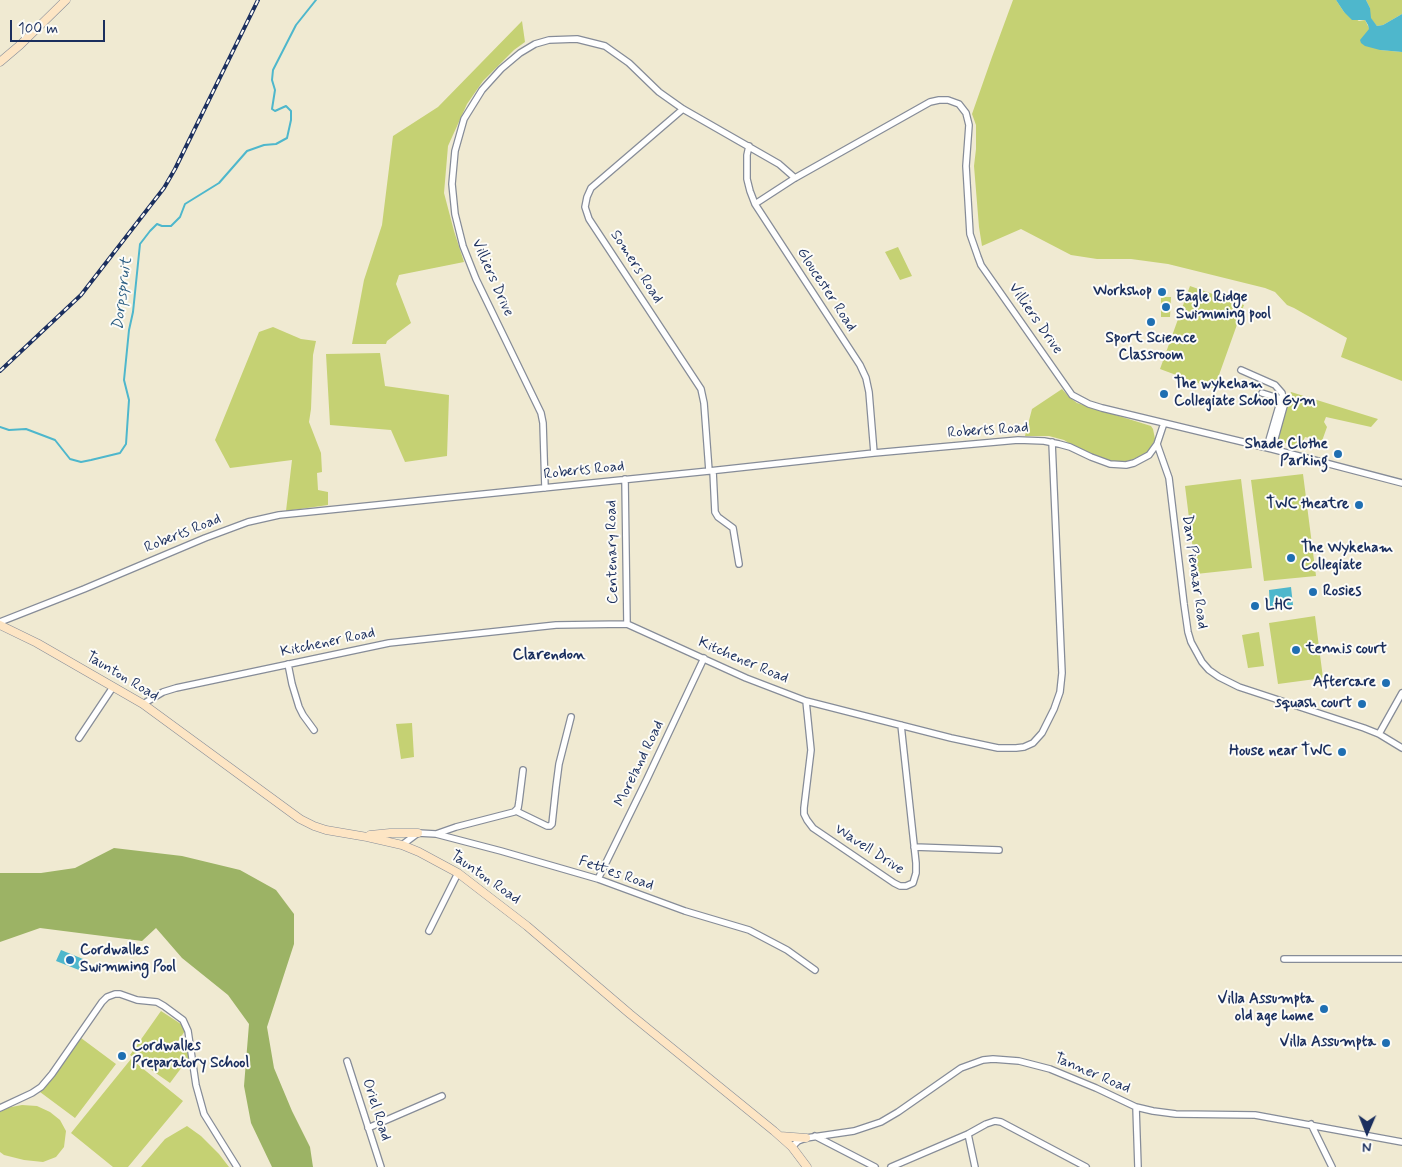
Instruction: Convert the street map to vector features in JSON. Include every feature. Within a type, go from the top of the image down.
[{"type":"street","points":[[0,62],[66,0]]},
{"type":"street","name":"Villiers Drive","points":[[545,488],[541,412],[476,278],[463,246],[455,214],[452,184],[455,151],[464,119],[482,90],[501,69],[520,53],[536,44],[549,40],[577,40],[605,46],[629,63],[659,92],[683,109],[779,164],[795,178]]},
{"type":"street","name":"Villiers Drive","points":[[755,204],[795,178],[930,102],[948,100],[959,104],[966,113],[969,125],[966,166],[972,241],[982,265],[1072,395],[1089,404],[1164,424],[1270,448],[1402,483]]},
{"type":"street","name":"Somers Road","points":[[683,109],[591,188],[587,197],[586,207],[589,219],[701,389],[715,512],[718,517],[734,528],[739,564]]},
{"type":"street","name":"Gloucester Road","points":[[749,146],[746,155],[747,179],[755,204],[860,365],[866,378],[874,453]]},
{"type":"street","points":[[1241,370],[1275,385],[1282,393],[1284,406],[1270,448]]},
{"type":"street","points":[[1262,392],[1281,399],[1270,448]]},
{"type":"street","name":"Roberts Road","points":[[0,624],[205,538],[248,522],[279,515],[874,453],[1018,440],[1052,442],[1070,447],[1103,462],[1118,465],[1134,463],[1149,455],[1157,444],[1164,424]]},
{"type":"street","name":"Kitchener Road","points":[[143,704],[164,692],[176,688],[388,643],[556,625],[627,624],[746,678],[806,701],[998,748],[1024,747],[1033,743],[1042,733],[1060,692],[1062,673],[1052,442]]},
{"type":"street","name":"Dan Pienaar Road","points":[[1157,444],[1169,478],[1188,632],[1191,642],[1202,662],[1219,677],[1239,687],[1379,734],[1402,748]]},
{"type":"street","name":"Centenary Road","points":[[625,479],[627,624]]},
{"type":"street","name":"Taunton Road","points":[[0,624],[143,704],[300,819],[326,830],[402,844],[458,873],[527,926],[615,1002],[780,1136],[792,1147],[807,1167]]},
{"type":"street","name":"Moreland Road","points":[[598,879],[704,658]]},
{"type":"street","points":[[288,664],[298,707],[314,730]]},
{"type":"street","points":[[79,738],[113,687]]},
{"type":"street","points":[[1379,734],[1402,693]]},
{"type":"street","name":"Wavell Drive","points":[[806,701],[811,750],[804,808],[807,820],[813,828],[900,886],[913,883],[916,863],[901,725]]},
{"type":"street","points":[[516,811],[547,826],[552,824],[557,776],[571,717]]},
{"type":"street","points":[[436,834],[516,811],[523,770]]},
{"type":"street","points":[[363,836],[390,833],[418,833]]},
{"type":"street","points":[[402,844],[418,833]]},
{"type":"street","name":"Fettes Road","points":[[418,833],[436,834],[501,850],[598,879],[685,911],[749,930],[787,950],[815,970]]},
{"type":"street","points":[[914,847],[999,850]]},
{"type":"street","points":[[428,931],[458,873]]},
{"type":"street","points":[[1284,959],[1402,959]]},
{"type":"street","points":[[0,1108],[41,1087],[107,997],[120,994],[137,1000],[157,1002],[183,1020],[188,1031],[196,1085],[204,1114],[237,1167]]},
{"type":"street","name":"Tanner Road","points":[[792,1147],[806,1138],[854,1131],[881,1122],[961,1068],[983,1060],[992,1059],[1020,1061],[1050,1069],[1136,1106],[1176,1114],[1255,1114],[1402,1142]]},
{"type":"street","name":"Oriel Road","points":[[347,1061],[381,1167]]},
{"type":"street","points":[[368,1128],[442,1096]]},
{"type":"street","points":[[1136,1106],[1138,1167]]},
{"type":"street","points":[[891,1167],[968,1134],[986,1124],[995,1122],[1001,1122],[1086,1167]]},
{"type":"street","points":[[1311,1124],[1332,1167]]},
{"type":"street","points":[[968,1134],[975,1167]]},
{"type":"street","points":[[780,1136],[806,1138]]},
{"type":"street","points":[[815,1136],[875,1167]]},
{"type":"green space","points":[[1013,0],[1336,0],[1344,12],[1359,21],[1365,20],[1380,50],[1402,52],[1402,381],[1341,357],[1347,338],[1287,305],[1275,292],[1265,288],[1168,264],[1131,259],[1097,259],[1071,255],[1021,229],[982,246],[974,166],[976,125],[972,114]]},
{"type":"green space","points":[[1366,0],[1402,0],[1402,14],[1383,25],[1377,26],[1370,18],[1370,8]]},
{"type":"green space","points":[[522,21],[525,42],[514,50],[483,81],[467,104],[448,146],[444,193],[464,262],[399,275],[396,284],[411,323],[387,341],[386,344],[352,344],[364,280],[382,225],[393,136],[438,107]]},
{"type":"green space","points":[[898,247],[912,276],[900,280],[885,252]]},
{"type":"green space","points":[[1190,286],[1244,305],[1214,389],[1160,369]]},
{"type":"green space","name":"Eagle Ridge Swimming pool","points":[[1161,297],[1171,297],[1170,317],[1161,317]]},
{"type":"green space","points":[[273,327],[301,339],[316,341],[313,355],[309,422],[321,453],[322,472],[317,473],[318,490],[328,492],[328,505],[286,511],[292,460],[230,468],[215,440],[259,332]]},
{"type":"green space","points":[[380,353],[385,386],[449,395],[447,456],[405,462],[391,430],[330,425],[326,354]]},
{"type":"green space","points":[[1062,389],[1077,403],[1151,426],[1155,439],[1150,450],[1145,454],[1123,462],[1106,461],[1064,440],[1049,436],[1025,436],[1032,409]]},
{"type":"green space","points":[[1291,392],[1378,419],[1371,427],[1326,417],[1324,422],[1327,427],[1322,441],[1305,437],[1300,448],[1276,440]]},
{"type":"green space","points":[[1303,474],[1316,576],[1264,581],[1251,480]]},
{"type":"green space","points":[[1241,479],[1252,568],[1196,574],[1185,486]]},
{"type":"green space","name":"tennis court","points":[[1315,616],[1323,678],[1278,684],[1269,623]]},
{"type":"green space","points":[[1259,632],[1264,666],[1248,668],[1242,635]]},
{"type":"green space","points":[[412,723],[414,757],[401,759],[396,724]]},
{"type":"green space","points":[[114,848],[182,856],[240,870],[276,890],[294,914],[294,944],[267,1027],[274,1068],[310,1147],[313,1167],[272,1167],[251,1123],[244,1086],[249,1024],[228,995],[182,958],[156,928],[142,941],[40,928],[0,942],[0,873],[41,873],[75,868]]},
{"type":"green space","points":[[161,1011],[187,1028],[176,1044],[191,1055],[170,1083],[130,1055]]},
{"type":"green space","points":[[81,1038],[116,1064],[75,1118],[40,1092]]},
{"type":"green space","points":[[131,1059],[183,1101],[128,1167],[113,1167],[71,1133]]},
{"type":"green space","points":[[22,1105],[37,1106],[50,1112],[60,1120],[66,1131],[64,1147],[56,1157],[43,1162],[24,1160],[4,1155],[0,1152],[0,1112],[6,1108]]},
{"type":"green space","points":[[187,1126],[201,1136],[229,1167],[141,1167],[165,1139]]},
{"type":"water","points":[[1336,0],[1366,0],[1370,8],[1371,18],[1377,26],[1383,25],[1402,14],[1402,52],[1380,50],[1361,43],[1360,40],[1369,29],[1368,25],[1365,20],[1352,20]]},
{"type":"water","points":[[1291,587],[1293,605],[1270,608],[1269,590]]},
{"type":"water","name":"Cordwalles Swimming Pool","points":[[61,950],[83,959],[79,970],[56,961]]},
{"type":"waterway","name":"Dorpspruit","points":[[0,427],[9,430],[26,429],[55,440],[70,459],[81,462],[120,453],[126,444],[129,400],[124,380],[140,244],[157,224],[171,226],[180,217],[185,204],[219,183],[247,151],[264,145],[276,144],[287,138],[291,111],[286,106],[275,111],[272,109],[275,90],[272,80],[273,70],[296,25],[316,0]]},
{"type":"railway","points":[[0,371],[81,295],[164,188],[258,0]]},
{"type":"place","name":"Workshop","points":[[1162,292]]},
{"type":"place","name":"Eagle Ridge Swimming pool","points":[[1166,307]]},
{"type":"place","name":"Sport Science Classroom","points":[[1151,322]]},
{"type":"place","name":"The wykeham Collegiate School Gym","points":[[1164,394]]},
{"type":"place","name":"Shade Clothe Parking","points":[[1338,454]]},
{"type":"place","name":"TWC theatre","points":[[1359,505]]},
{"type":"place","name":"The Wykeham Collegiate","points":[[1291,558]]},
{"type":"place","name":"Rosies","points":[[1313,592]]},
{"type":"place","name":"LHC","points":[[1255,606]]},
{"type":"place","name":"tennis court","points":[[1296,650]]},
{"type":"place","name":"Aftercare","points":[[1386,683]]},
{"type":"place","name":"squash court","points":[[1362,704]]},
{"type":"place","name":"House near TWC","points":[[1342,752]]},
{"type":"place","name":"Cordwalles Swimming Pool","points":[[70,960]]},
{"type":"place","name":"Villa Assumpta old age home","points":[[1324,1009]]},
{"type":"place","name":"Villa Assumpta","points":[[1386,1043]]},
{"type":"place","name":"Cordwalles Preparatory School","points":[[122,1056]]},
{"type":"district","name":"Clarendon","points":[[549,656]]}]
